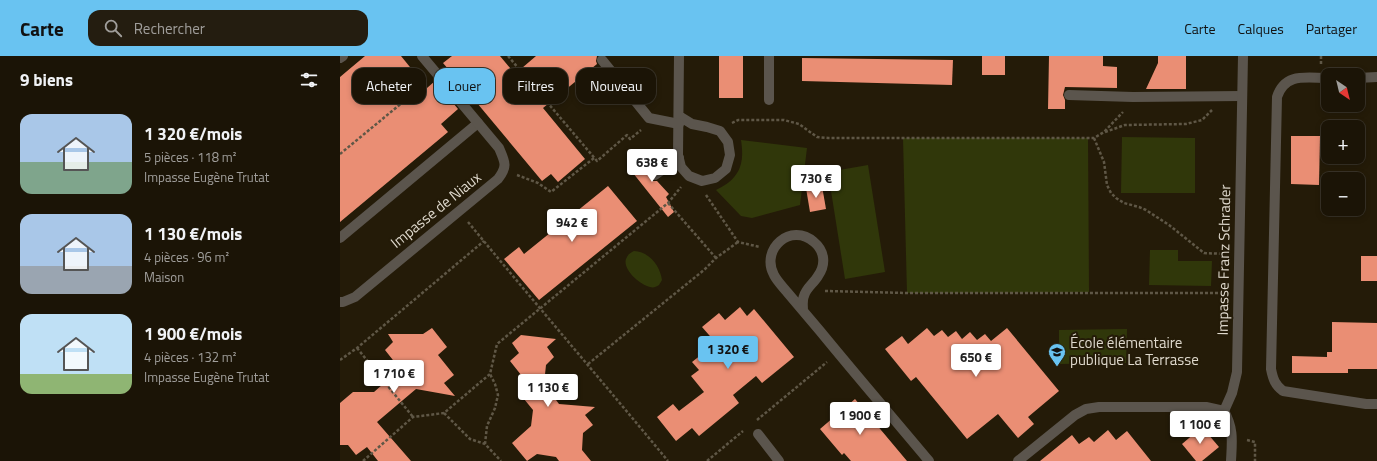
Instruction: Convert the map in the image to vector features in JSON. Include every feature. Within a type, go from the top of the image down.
[{"type":"street","name":"Impasse de Niaux","points":[[422,56],[434,70]]},
{"type":"street","points":[[602,60],[649,118],[679,120],[692,124],[708,126],[720,131],[728,142],[730,155],[726,169],[715,178],[702,181],[690,176],[681,167],[679,158],[679,120],[678,56]]},
{"type":"street","points":[[769,56],[769,100]]},
{"type":"street","name":"Impasse Franz Schrader","points":[[1224,411],[1232,393],[1237,372],[1243,56]]},
{"type":"street","points":[[1321,78],[1293,78],[1284,84],[1279,90],[1277,97],[1271,369],[1273,379],[1277,386],[1283,391],[1366,404],[1377,404]]},
{"type":"street","points":[[1365,78],[1377,78]]},
{"type":"street","points":[[1070,95],[1242,96]]},
{"type":"street","name":"Impasse de Niaux","points":[[340,302],[355,297],[498,179],[504,171],[505,160],[499,148],[462,104]]},
{"type":"street","points":[[340,238],[478,123]]},
{"type":"street","points":[[655,175],[679,158]]},
{"type":"street","points":[[803,311],[803,296],[819,276],[824,263],[822,250],[813,241],[803,235],[791,235],[779,241],[772,250],[770,264],[774,276],[803,311],[838,353],[929,461]]},
{"type":"street","points":[[1018,461],[1075,415],[1086,410],[1099,407],[1206,407],[1224,411],[1230,422],[1233,436],[1231,461]]},
{"type":"street","points":[[758,434],[779,461]]},
{"type":"path","points":[[508,56],[597,161],[627,135]]},
{"type":"path","points":[[1321,56],[1321,65]]},
{"type":"path","points":[[340,154],[434,76]]},
{"type":"path","points":[[1104,132],[1133,100],[1133,96]]},
{"type":"path","points":[[720,131],[727,125],[738,120],[784,120],[799,124],[817,137],[828,138],[1094,138],[1104,132],[1125,125],[1186,124],[1202,120],[1215,108],[1222,96]]},
{"type":"path","points":[[1094,138],[1104,162],[1107,185],[1111,193],[1116,198],[1124,203],[1146,210],[1169,225],[1204,253],[1239,255]]},
{"type":"path","points":[[504,171],[538,183],[551,192],[594,158]]},
{"type":"path","points":[[363,461],[413,417],[444,413],[490,374],[498,344],[668,203],[690,176],[704,191],[738,242],[772,250]]},
{"type":"path","points":[[668,203],[716,258]]},
{"type":"path","points":[[459,211],[539,309],[588,364],[668,461]]},
{"type":"path","points":[[340,360],[357,348],[484,241]]},
{"type":"path","points":[[588,364],[704,270],[716,258],[738,242]]},
{"type":"path","points":[[810,286],[822,291],[1238,293]]},
{"type":"path","points":[[357,348],[413,417]]},
{"type":"path","points":[[754,422],[838,353]]},
{"type":"path","points":[[485,444],[487,426],[495,408],[498,395],[490,374]]},
{"type":"path","points":[[444,413],[470,438],[485,444],[501,461]]},
{"type":"path","points":[[707,461],[748,426]]},
{"type":"path","points":[[1233,436],[1255,442],[1254,461]]},
{"type":"green space","points":[[1122,137],[1195,138],[1195,193],[1121,193]]},
{"type":"green space","points":[[903,138],[1088,138],[1089,292],[907,293]]},
{"type":"green space","points":[[741,140],[807,148],[800,205],[752,218],[741,216],[716,190],[730,181],[739,170],[742,157]]},
{"type":"green space","points":[[868,165],[885,272],[845,279],[828,172]]},
{"type":"green space","points":[[1150,250],[1178,250],[1178,261],[1212,261],[1211,286],[1149,285]]},
{"type":"green space","points":[[634,251],[645,254],[656,265],[662,280],[659,285],[656,287],[646,286],[636,280],[629,271],[626,266],[627,257]]},
{"type":"green space","points":[[1127,329],[1126,363],[1059,364],[1059,330]]},
{"type":"building","points":[[365,56],[401,56],[411,68],[352,68],[352,104],[426,104],[426,87],[427,88],[434,82],[434,104],[454,104],[458,109],[441,124],[448,132],[340,222],[340,77]]},
{"type":"building","points":[[452,56],[500,56],[510,68],[503,68],[503,104],[548,104],[543,108],[585,159],[558,182],[551,174],[542,181],[478,104],[495,104],[495,68],[447,68],[443,63]]},
{"type":"building","points":[[536,56],[597,56],[597,64],[592,68],[576,68],[576,81],[568,88],[568,68],[522,68]]},
{"type":"building","points":[[719,56],[743,56],[743,98],[719,98]]},
{"type":"building","points":[[982,56],[1005,56],[1005,75],[982,75]]},
{"type":"building","points":[[1049,56],[1103,56],[1103,66],[1117,67],[1117,88],[1065,87],[1063,95],[1065,100],[1065,109],[1048,109]]},
{"type":"building","points":[[1158,56],[1186,56],[1186,89],[1146,89],[1158,63]]},
{"type":"building","points":[[802,58],[953,60],[952,85],[802,81]]},
{"type":"building","points":[[1291,136],[1320,136],[1319,185],[1291,184]]},
{"type":"building","points":[[652,150],[653,169],[649,172],[649,176],[652,181],[657,181],[669,194],[666,197],[674,212],[668,217],[629,168]]},
{"type":"building","points":[[608,186],[637,221],[539,300],[504,259],[519,247],[524,254]]},
{"type":"building","points":[[822,186],[826,209],[810,212],[806,188]]},
{"type":"building","points":[[1361,256],[1377,256],[1377,281],[1361,281]]},
{"type":"building","points":[[740,307],[747,316],[754,309],[794,357],[762,383],[756,376],[733,395],[739,403],[699,436],[692,428],[676,441],[657,417],[673,404],[679,411],[704,392],[691,376],[699,370],[692,362],[716,343],[702,327],[719,313],[725,320]]},
{"type":"building","points":[[1332,322],[1377,323],[1377,369],[1348,369],[1348,373],[1292,373],[1292,356],[1327,357],[1327,352],[1332,352]]},
{"type":"building","points":[[432,328],[447,347],[438,355],[454,375],[444,383],[455,396],[416,389],[377,422],[411,461],[378,461],[367,447],[356,455],[348,445],[340,445],[340,403],[353,392],[374,392],[400,369],[385,350],[393,342],[388,334],[423,334]]},
{"type":"building","points":[[927,328],[934,336],[942,330],[948,337],[956,331],[962,339],[970,332],[977,340],[985,334],[991,341],[1007,328],[1059,391],[1028,417],[1034,424],[1018,438],[998,414],[967,439],[916,377],[911,381],[885,349],[902,336],[908,344]]},
{"type":"building","points":[[521,335],[556,339],[547,347],[554,357],[546,365],[544,384],[559,404],[595,407],[585,415],[593,425],[583,433],[582,450],[591,461],[559,461],[556,457],[537,454],[527,461],[512,443],[531,426],[533,410],[524,399],[533,390],[510,361],[519,353],[512,343]]},
{"type":"building","points":[[855,399],[907,461],[851,461],[844,453],[842,455],[820,429]]},
{"type":"building","points":[[1202,427],[1219,447],[1202,461],[1196,461],[1182,444]]},
{"type":"building","points":[[1108,430],[1116,440],[1127,431],[1151,461],[1040,461],[1072,435],[1079,444],[1089,437],[1094,442]]},
{"type":"place","name":"École élémentaire publique La Terrasse","points":[[1057,367]]}]
